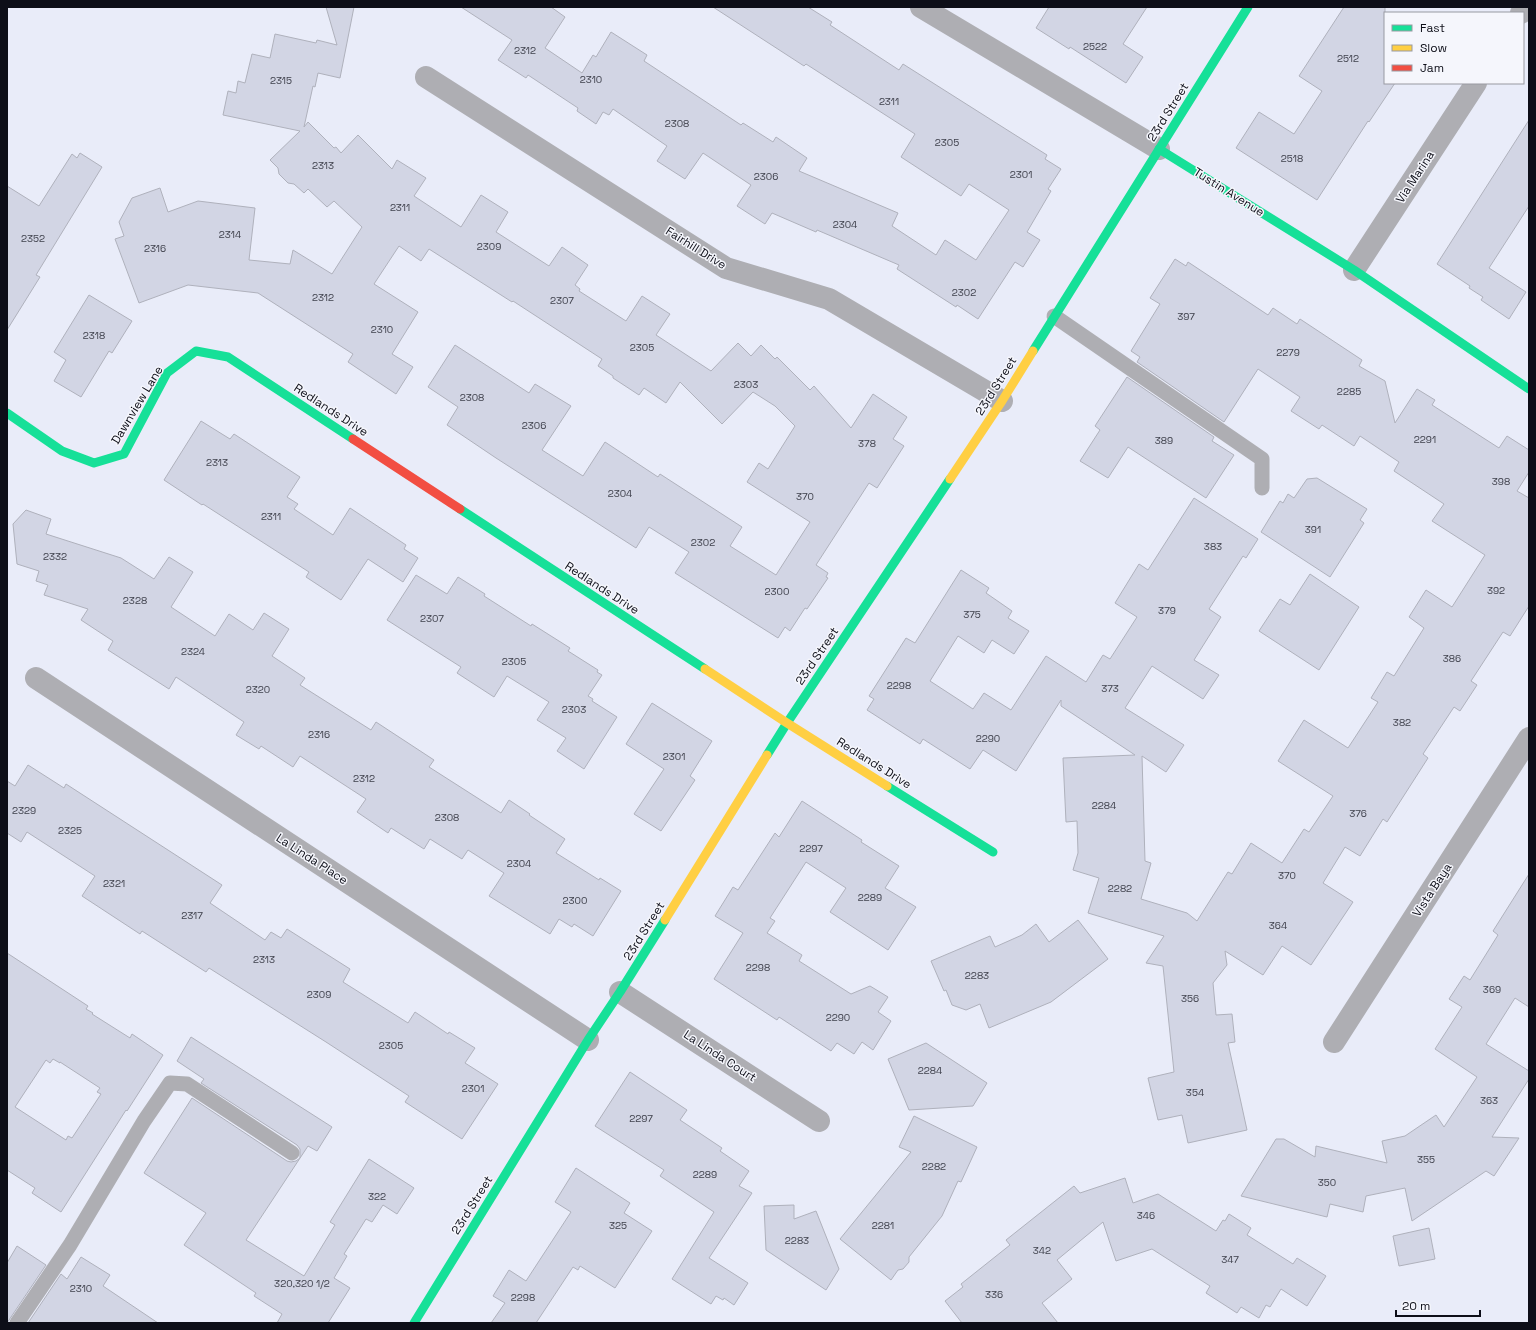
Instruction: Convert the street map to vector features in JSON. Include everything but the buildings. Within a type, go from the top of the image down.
[{"type":"street","name":"Tustin Avenue","points":[[921,7],[1159,149],[1354,270],[1529,389]]},
{"type":"street","name":"23rd Street","points":[[420,1321],[588,1040],[620,992],[787,723],[1002,401],[1248,7]]},
{"type":"street","name":"Fairhill Drive","points":[[426,77],[726,268],[829,299],[1002,401]]},
{"type":"street","name":"Via Marina","points":[[1354,270],[1475,84]]},
{"type":"street","name":"Dawnview Lane","points":[[7,413],[62,452],[94,463],[124,454],[167,373],[196,351]]},
{"type":"street","name":"Redlands Drive","points":[[196,351],[228,357],[787,723],[993,852]]},
{"type":"street","name":"La Linda Place","points":[[36,678],[588,1040]]},
{"type":"street","name":"Vista Baya","points":[[1334,1042],[1529,738]]},
{"type":"street","name":"La Linda Court","points":[[620,992],[819,1121]]},
{"type":"lane","points":[[1054,316],[1262,459],[1262,488]]},
{"type":"lane","points":[[17,1323],[70,1245],[144,1121],[170,1083],[187,1084],[292,1153]]},
{"type":"traffic: fast","points":[[1033,351],[1248,7]]},
{"type":"traffic: fast","points":[[1159,149],[1354,270],[1529,389]]},
{"type":"traffic: fast","points":[[7,413],[62,451],[94,463],[124,454],[167,373],[196,351],[228,357],[353,439]]},
{"type":"traffic: fast","points":[[767,755],[950,479]]},
{"type":"traffic: fast","points":[[460,509],[705,669]]},
{"type":"traffic: fast","points":[[887,786],[993,852]]},
{"type":"traffic: fast","points":[[414,1323],[588,1040],[665,920]]},
{"type":"traffic: slow","points":[[950,479],[1033,351]]},
{"type":"traffic: slow","points":[[705,669],[887,786]]},
{"type":"traffic: slow","points":[[665,920],[767,755]]},
{"type":"traffic: jam","points":[[353,439],[460,509]]}]
